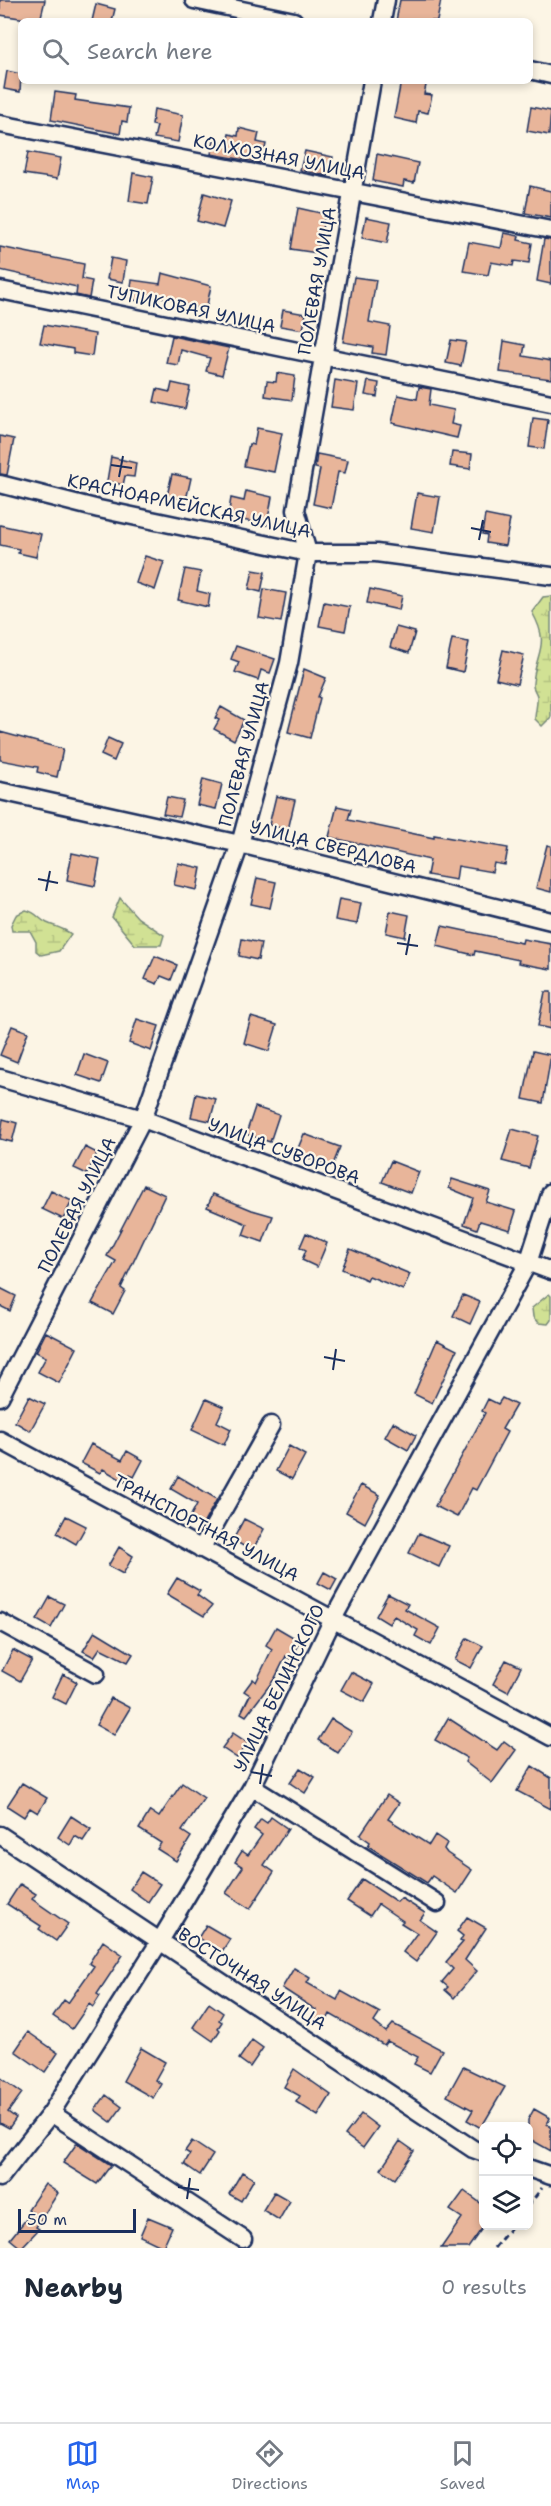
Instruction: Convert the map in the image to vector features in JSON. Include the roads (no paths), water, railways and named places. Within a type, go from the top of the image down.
[{"type":"street","points":[[194,0],[280,18]]},
{"type":"street","points":[[383,18],[386,0]]},
{"type":"street","points":[[533,71],[551,75]]},
{"type":"street","name":"ПОЛЕВАЯ УЛИЦА","points":[[0,1397],[144,1119],[240,844],[289,663],[309,553],[296,510],[371,84]]},
{"type":"street","name":"КОЛХОЗНАЯ УЛИЦА","points":[[0,124],[551,230]]},
{"type":"street","name":"ТУПИКОВАЯ УЛИЦА","points":[[0,290],[551,403]]},
{"type":"street","name":"КРАСНОАРМЕЙСКАЯ УЛИЦА","points":[[0,484],[99,509],[309,553],[376,553],[551,576]]},
{"type":"street","name":"УЛИЦА СВЕРДЛОВА","points":[[0,791],[240,844],[551,921]]},
{"type":"street","name":"УЛИЦА СУВОРОВА","points":[[0,1078],[144,1119],[551,1271]]},
{"type":"street","name":"УЛИЦА БЕЛИНСКОГО","points":[[0,2178],[51,2113],[160,1941],[252,1787],[333,1618],[528,1263],[551,1192]]},
{"type":"street","points":[[201,1549],[271,1425]]},
{"type":"street","name":"ТРАНСПОРТНАЯ УЛИЦА","points":[[0,1440],[551,1737]]},
{"type":"street","points":[[0,1622],[96,1674]]},
{"type":"street","points":[[252,1787],[437,1903]]},
{"type":"street","name":"ВОСТОЧНАЯ УЛИЦА","points":[[0,1835],[479,2151]]},
{"type":"street","points":[[51,2113],[243,2239]]},
{"type":"street","points":[[533,2172],[547,2182]]}]
